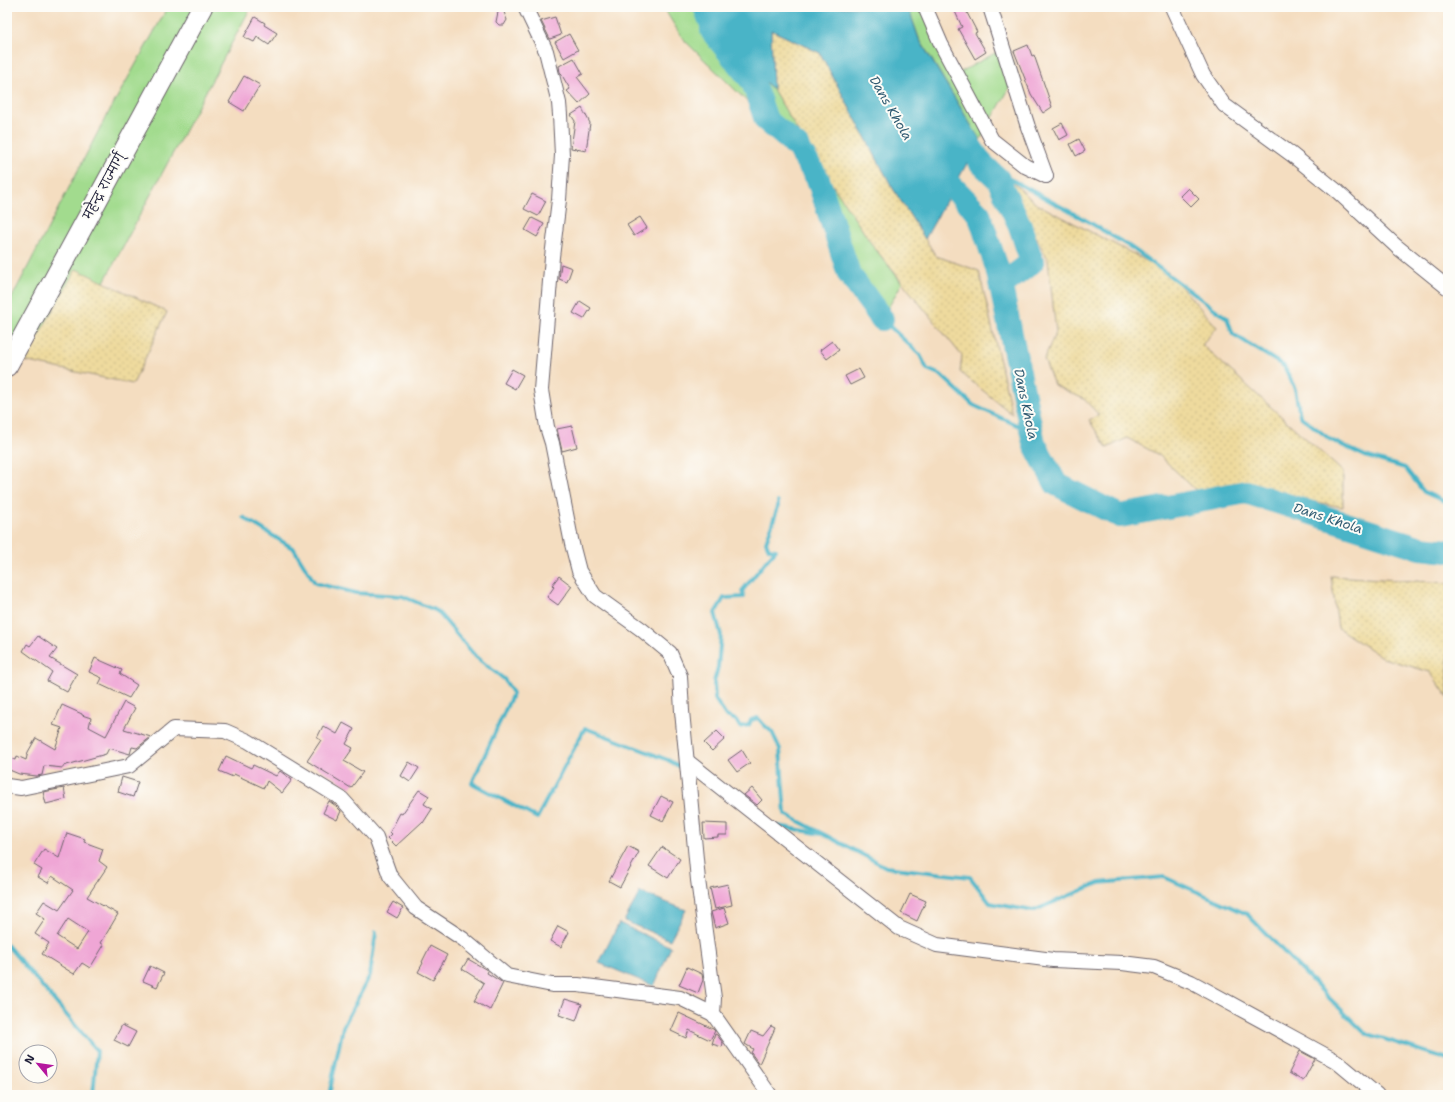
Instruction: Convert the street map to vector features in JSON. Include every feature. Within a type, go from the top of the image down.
[{"type":"highway","name":"महेन्द्र राज्मार्ग्","points":[[7,366],[202,7]]},
{"type":"street","points":[[525,7],[546,51],[559,103],[562,155],[560,200],[552,257],[541,390],[578,572],[595,596],[641,629],[670,653],[680,676],[686,761],[698,880],[714,998],[713,1014]]},
{"type":"street","points":[[925,7],[941,44],[992,140],[1024,166],[1046,176],[1028,126],[990,7]]},
{"type":"street","points":[[1172,7],[1203,75],[1224,105],[1291,154],[1338,192],[1396,246],[1448,288]]},
{"type":"street","points":[[7,786],[21,788],[129,766],[174,729],[225,731],[248,741],[342,799],[376,838],[390,876],[416,908],[463,939],[507,976],[552,985],[578,985],[680,998],[713,1014],[770,1095]]},
{"type":"street","points":[[686,761],[899,928],[937,945],[1052,960],[1122,963],[1154,967],[1191,982],[1336,1061],[1377,1095]]},
{"type":"green space","points":[[168,7],[251,7],[104,282],[30,349],[7,336],[7,307],[101,126]]},
{"type":"green space","points":[[663,7],[698,7],[756,74],[773,89],[808,148],[873,246],[902,283],[882,319],[849,274],[818,179],[797,146],[766,120],[683,39]]},
{"type":"green space","points":[[908,7],[925,7],[957,74],[1006,47],[1017,75],[980,140],[919,38]]},
{"type":"sand","points":[[771,30],[820,53],[892,187],[936,256],[979,271],[1012,414],[960,372],[962,356],[873,246],[808,148],[773,89]]},
{"type":"sand","points":[[1004,174],[1035,203],[1168,272],[1217,327],[1202,345],[1343,472],[1343,507],[1244,489],[1203,497],[1159,455],[1127,438],[1107,448],[1089,420],[1099,415],[1084,399],[1054,385],[1044,359],[1056,332],[1048,260]]},
{"type":"sand","points":[[76,269],[167,312],[133,384],[24,361]]},
{"type":"sand","points":[[1331,576],[1448,583],[1448,697],[1430,672],[1383,658],[1338,628]]},
{"type":"water","points":[[698,7],[908,7],[919,39],[980,140],[925,239],[892,187],[820,53],[771,30],[773,89],[734,50]]},
{"type":"water","points":[[640,892],[686,910],[670,940],[624,921]]},
{"type":"water","points":[[619,923],[671,947],[654,986],[599,963]]},
{"type":"building","points":[[499,7],[502,7],[507,20],[504,25],[499,25],[496,22]]},
{"type":"building","points":[[953,7],[964,7],[977,32],[975,33],[986,52],[975,59],[958,29],[962,27]]},
{"type":"building","points":[[255,17],[277,33],[269,45],[257,37],[254,42],[244,37]]},
{"type":"building","points":[[555,17],[561,35],[550,39],[541,21]]},
{"type":"building","points":[[569,34],[578,50],[564,58],[555,42]]},
{"type":"building","points":[[1028,45],[1032,56],[1034,55],[1052,107],[1043,113],[1031,94],[1014,51]]},
{"type":"building","points":[[574,58],[583,74],[577,77],[590,94],[579,104],[567,91],[570,89],[560,72],[559,66]]},
{"type":"building","points":[[244,76],[260,85],[244,111],[229,102]]},
{"type":"building","points":[[582,108],[590,123],[586,151],[571,148],[575,121],[571,115]]},
{"type":"building","points":[[1062,123],[1068,135],[1059,140],[1053,128]]},
{"type":"building","points":[[1079,139],[1085,151],[1076,156],[1070,144]]},
{"type":"building","points":[[1188,188],[1199,199],[1191,207],[1180,196]]},
{"type":"building","points":[[532,194],[546,201],[538,216],[524,209]]},
{"type":"building","points":[[640,217],[647,228],[634,236],[627,225]]},
{"type":"building","points":[[532,218],[544,224],[537,237],[525,230]]},
{"type":"building","points":[[561,264],[572,268],[567,282],[559,279]]},
{"type":"building","points":[[580,301],[591,308],[584,319],[573,313]]},
{"type":"building","points":[[832,341],[839,350],[827,359],[820,350]]},
{"type":"building","points":[[512,369],[523,375],[515,389],[504,383]]},
{"type":"building","points":[[859,369],[864,378],[850,385],[845,376]]},
{"type":"building","points":[[572,426],[577,447],[562,451],[557,429]]},
{"type":"building","points":[[559,576],[572,586],[558,605],[547,597],[554,587],[552,585]]},
{"type":"building","points":[[38,636],[57,649],[50,658],[77,674],[67,692],[47,681],[52,672],[23,651],[27,644],[30,646]]},
{"type":"building","points":[[95,658],[122,670],[120,674],[137,685],[129,698],[99,684],[102,678],[89,672]]},
{"type":"building","points":[[124,702],[135,708],[124,729],[151,737],[137,748],[132,747],[130,754],[109,748],[106,754],[63,766],[63,768],[44,766],[42,775],[37,776],[19,774],[7,769],[7,756],[16,760],[17,756],[26,760],[28,752],[36,738],[55,749],[62,728],[53,725],[62,705],[91,718],[89,727],[106,736]]},
{"type":"building","points":[[343,723],[354,729],[346,744],[353,748],[344,761],[363,772],[351,788],[307,761],[321,740],[317,738],[323,726],[337,734]]},
{"type":"building","points":[[717,731],[725,739],[712,751],[704,743]]},
{"type":"building","points":[[742,750],[750,763],[737,772],[728,760]]},
{"type":"building","points":[[226,756],[251,768],[253,765],[276,776],[280,771],[292,780],[282,793],[267,781],[264,788],[234,774],[233,777],[219,771]]},
{"type":"building","points":[[409,762],[419,768],[410,782],[401,776]]},
{"type":"building","points":[[122,777],[138,782],[133,797],[118,792]]},
{"type":"building","points":[[64,788],[66,799],[46,804],[43,792]]},
{"type":"building","points":[[752,788],[762,800],[757,805],[744,795]]},
{"type":"building","points":[[419,790],[429,796],[424,804],[432,809],[423,823],[422,822],[396,846],[388,838],[392,834],[390,832],[400,813],[402,814]]},
{"type":"building","points":[[661,796],[673,802],[663,821],[651,815]]},
{"type":"building","points":[[329,801],[341,811],[337,820],[323,813]]},
{"type":"building","points":[[703,823],[727,824],[727,835],[704,838]]},
{"type":"building","points":[[67,833],[85,839],[84,842],[103,849],[99,861],[107,867],[87,897],[118,914],[101,943],[104,945],[90,968],[82,963],[74,974],[42,954],[49,943],[35,934],[45,919],[36,913],[44,901],[59,910],[73,890],[52,876],[48,883],[38,877],[42,870],[34,865],[44,849],[59,858]],"holes":[[[68,919],[88,932],[77,949],[57,936]]]},
{"type":"building","points":[[628,846],[639,852],[620,887],[609,881]]},
{"type":"building","points":[[662,847],[680,859],[668,878],[649,866]]},
{"type":"building","points":[[728,884],[732,905],[715,909],[710,888]]},
{"type":"building","points":[[910,894],[926,901],[917,921],[901,913]]},
{"type":"building","points":[[393,902],[403,908],[397,918],[387,912]]},
{"type":"building","points":[[724,908],[729,923],[715,928],[711,912]]},
{"type":"building","points":[[558,926],[569,932],[561,947],[550,941]]},
{"type":"building","points":[[430,946],[447,955],[433,980],[418,972]]},
{"type":"building","points":[[468,959],[487,970],[487,973],[503,983],[490,1010],[474,1001],[484,983],[462,969]]},
{"type":"building","points":[[150,966],[164,973],[157,987],[143,981]]},
{"type":"building","points":[[687,967],[702,974],[703,980],[698,993],[679,985]]},
{"type":"building","points":[[565,999],[582,1004],[576,1021],[559,1015]]},
{"type":"building","points":[[679,1013],[713,1029],[715,1031],[710,1040],[689,1030],[686,1038],[671,1031]]},
{"type":"building","points":[[122,1025],[136,1032],[128,1047],[114,1040]]},
{"type":"building","points":[[771,1026],[775,1028],[759,1064],[751,1053],[753,1049],[745,1044],[751,1031],[763,1036]]},
{"type":"building","points":[[715,1034],[723,1043],[722,1047],[712,1044]]},
{"type":"building","points":[[1300,1051],[1315,1059],[1303,1081],[1289,1073]]},
{"type":"waterway","points":[[705,7],[712,25],[712,31],[753,82],[766,120],[797,146],[818,179],[849,274],[882,319]]},
{"type":"waterway","points":[[955,124],[981,163],[998,179],[1020,226],[1032,262],[1001,286]]},
{"type":"waterway","points":[[981,163],[1089,222],[1132,248],[1227,318],[1233,334],[1284,366],[1295,389],[1300,416],[1331,440],[1365,456],[1405,468],[1424,492],[1448,503]]},
{"type":"waterway","name":"Dans Khola","points":[[930,164],[979,214],[997,268],[1034,443],[1056,484],[1120,516],[1246,492],[1421,548],[1448,551]]},
{"type":"waterway","points":[[882,319],[920,355],[927,369],[941,375],[973,405],[1032,432]]},
{"type":"waterway","points":[[778,502],[778,507],[766,542],[769,549],[776,550],[742,591],[744,597],[724,598],[715,613],[721,635],[718,667],[714,682],[715,699],[726,716],[736,720],[740,727],[749,725],[751,720],[758,718],[772,732],[780,749],[785,814],[886,867],[970,877],[990,903],[1033,911],[1099,883],[1164,877],[1247,914],[1365,1033],[1448,1059]]},
{"type":"waterway","points":[[243,517],[294,549],[315,583],[356,593],[402,596],[437,611],[476,657],[504,679],[513,693],[472,783],[537,818],[585,728],[668,760],[684,769]]},
{"type":"waterway","points":[[778,826],[822,834]]},
{"type":"waterway","points":[[329,1095],[343,1027],[370,975],[376,932]]},
{"type":"waterway","points":[[7,945],[97,1051],[93,1095]]}]
